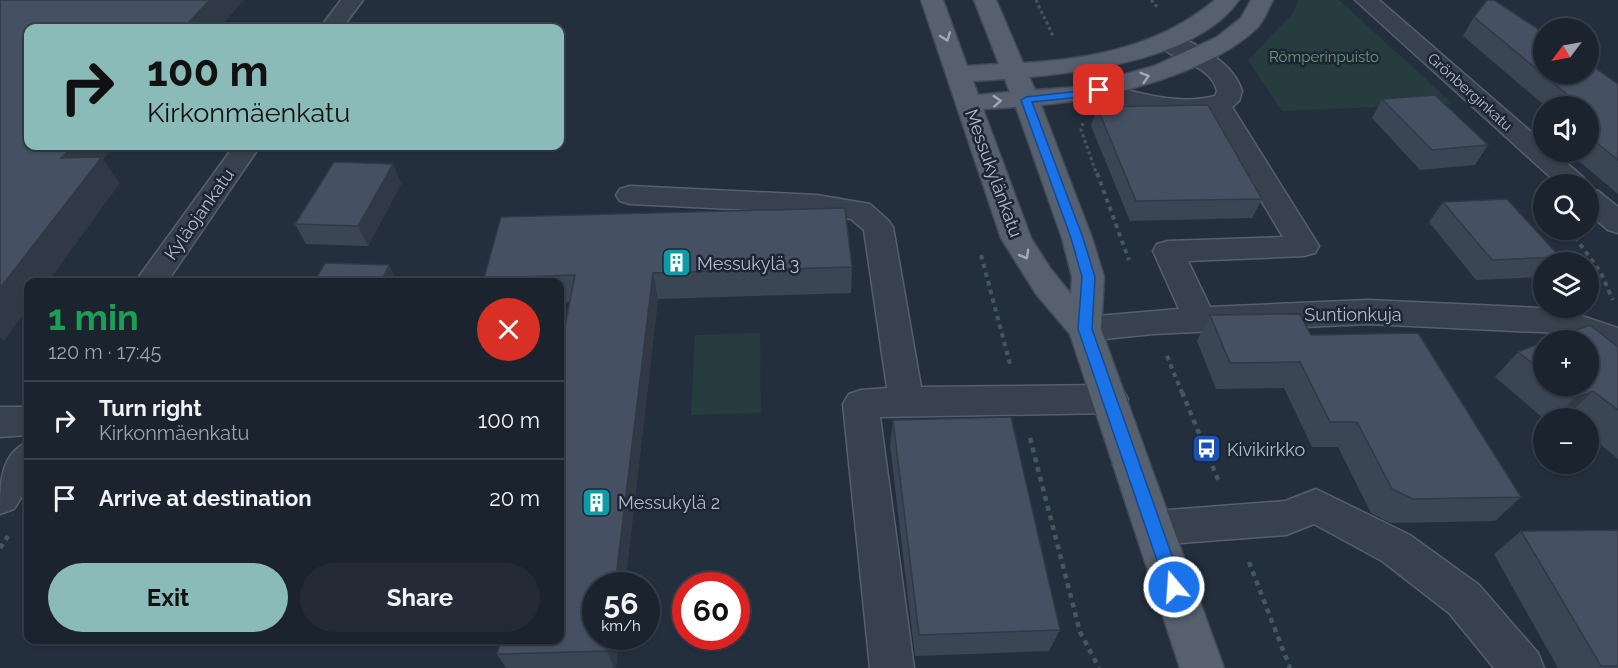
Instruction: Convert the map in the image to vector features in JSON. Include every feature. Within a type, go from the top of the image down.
[{"type":"main road","name":"Messukylänkatu","points":[[932,0],[1016,238],[1035,274],[1053,297],[1085,329]]},
{"type":"main road","name":"Messukylänkatu","points":[[985,0],[1026,100],[1077,238],[1088,277],[1085,329],[1202,668]]},
{"type":"main road","points":[[958,75],[1085,64],[1168,41],[1195,28],[1228,0]]},
{"type":"main road","points":[[968,103],[1080,94],[1163,72],[1225,42],[1250,22],[1262,0]]},
{"type":"street","points":[[334,24],[352,0]]},
{"type":"street","name":"Grönberginkatu","points":[[1366,0],[1563,174]]},
{"type":"street","points":[[1099,90],[1146,105],[1172,108],[1226,101],[1230,95],[1230,87],[1221,72],[1168,41]]},
{"type":"street","points":[[1207,105],[1238,174]]},
{"type":"street","points":[[1200,320],[1167,251],[1305,246],[1207,105]]},
{"type":"street","name":"Kyläojankatu","points":[[154,278],[244,150]]},
{"type":"street","points":[[630,195],[817,204],[860,211],[878,227],[906,401]]},
{"type":"street","points":[[1599,207],[1618,223]]},
{"type":"street","name":"Suntionkuja","points":[[1085,329],[1200,320],[1368,312],[1561,321],[1614,339]]},
{"type":"street","points":[[892,668],[861,404],[906,401],[1021,402],[1110,399]]},
{"type":"street","points":[[0,422],[24,421]]},
{"type":"street","points":[[0,497],[24,463]]},
{"type":"street","points":[[1155,528],[1286,518],[1316,506],[1396,548],[1464,599],[1522,668]]},
{"type":"path","points":[[1036,0],[1056,41]]},
{"type":"path","points":[[1577,240],[1601,273],[1616,306],[1614,339]]},
{"type":"path","points":[[980,252],[1080,632],[1099,668]]},
{"type":"green space","name":"Römperinpuisto","points":[[1298,0],[1339,0],[1453,104],[1282,111],[1248,60],[1293,13]]},
{"type":"green space","points":[[760,333],[761,413],[691,415],[695,335]]},
{"type":"building","points":[[0,0],[210,0],[187,24],[24,24],[24,150],[69,150],[61,158],[102,157],[0,288]]},
{"type":"building","points":[[1487,0],[1494,0],[1533,26],[1533,66],[1474,17]]},
{"type":"building","points":[[1599,71],[1618,84],[1618,160],[1599,145],[1599,96],[1569,96],[1555,84],[1599,84]]},
{"type":"building","points":[[1435,95],[1488,145],[1432,150],[1382,99]]},
{"type":"building","points":[[1208,105],[1262,199],[1136,201],[1097,107]]},
{"type":"building","points":[[334,162],[393,164],[358,226],[295,224]]},
{"type":"building","points":[[1507,199],[1533,227],[1533,240],[1544,240],[1555,252],[1533,252],[1533,258],[1492,260],[1443,202]]},
{"type":"building","points":[[845,208],[852,267],[653,273],[617,572],[582,572],[582,650],[607,651],[497,654],[500,644],[564,644],[564,331],[575,275],[484,278],[501,217]]},
{"type":"building","points":[[325,263],[389,265],[383,278],[316,278]]},
{"type":"building","points":[[1300,314],[1311,335],[1418,333],[1521,497],[1413,499],[1392,489],[1357,422],[1330,422],[1300,362],[1230,363],[1210,315]]},
{"type":"building","points":[[1590,325],[1596,330],[1576,330]]},
{"type":"building","points":[[1599,332],[1618,347],[1618,410],[1599,396]]},
{"type":"building","points":[[1533,346],[1533,364],[1518,352]]},
{"type":"building","points":[[1011,417],[1060,630],[919,635],[893,420]]},
{"type":"building","points":[[1618,530],[1618,666],[1601,666],[1521,531]]},
{"type":"place","name":"Messukylä 3","points":[[676,263]]},
{"type":"place","name":"Kivikirkko","points":[[1206,449]]},
{"type":"place","name":"Messukylä 2","points":[[597,502]]},
{"type":"route","points":[[1099,90],[1026,100],[1077,238],[1088,277],[1089,299],[1085,329],[1129,451],[1174,587]]}]
